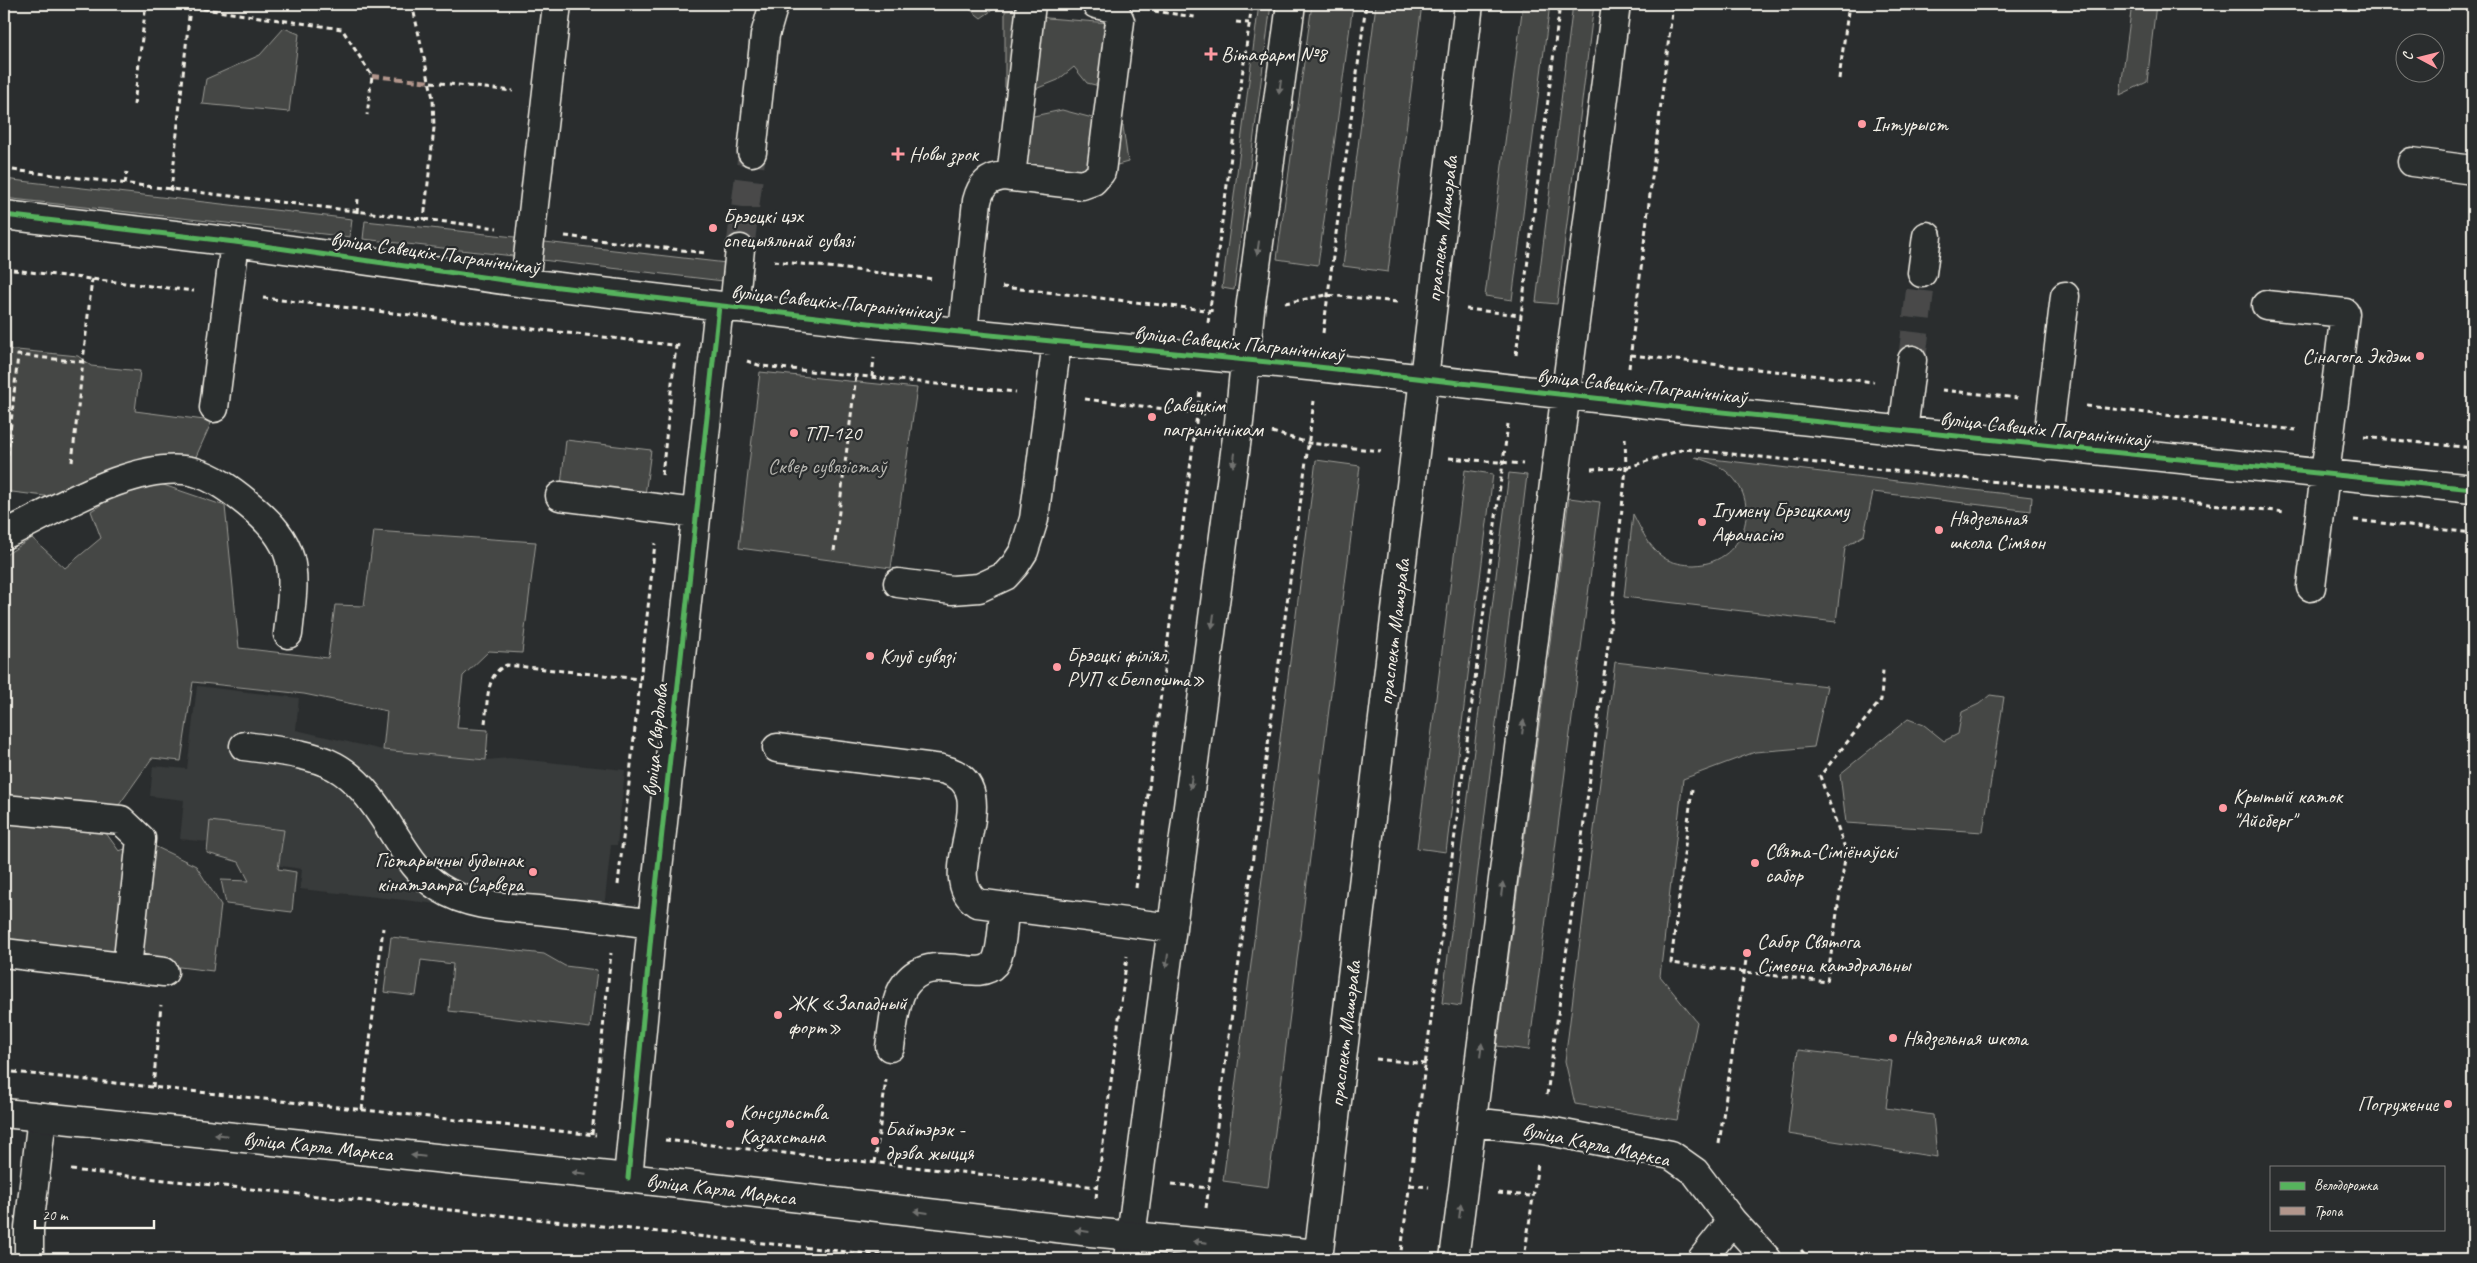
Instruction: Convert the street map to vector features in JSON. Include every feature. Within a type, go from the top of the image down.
[{"type":"street","points":[[525,283],[556,4]]},
{"type":"street","points":[[752,152],[765,36],[774,4]]},
{"type":"street","points":[[1011,177],[1031,4]]},
{"type":"street","points":[[1129,1247],[1291,4]]},
{"type":"street","name":"праспект Машэрава","points":[[1318,1257],[1469,4]]},
{"type":"street","points":[[1454,1259],[1616,4]]},
{"type":"street","points":[[963,332],[979,193],[982,186],[993,178],[1011,177],[1082,185],[1093,181],[1101,172],[1120,26],[1107,8]]},
{"type":"street","points":[[2412,162],[2473,170]]},
{"type":"street","name":"вуліца Савецкіх Пагранічнікаў","points":[[4,214],[235,242],[525,283],[726,307],[1318,367],[1903,431],[2473,489]]},
{"type":"street","points":[[1922,273],[1927,236]]},
{"type":"street","points":[[214,408],[235,242]]},
{"type":"street","name":"вуліца Свярдлова","points":[[628,1178],[652,924],[713,348],[740,253]]},
{"type":"street","points":[[2047,446],[2065,296]]},
{"type":"street","points":[[2266,305],[2345,313],[2311,587]]},
{"type":"street","points":[[898,583],[952,590],[979,588],[1004,576],[1015,565],[1024,551],[1034,519],[1057,342]]},
{"type":"street","points":[[1903,431],[1912,360]]},
{"type":"street","points":[[4,535],[119,480],[153,471],[194,472],[221,484],[263,516],[286,546],[293,574],[288,634]]},
{"type":"street","points":[[560,496],[695,513]]},
{"type":"street","points":[[244,746],[307,756],[343,770],[369,795],[417,869],[442,889],[472,902],[488,905],[652,924]]},
{"type":"street","points":[[778,748],[942,769],[961,776],[967,783],[972,802],[963,873],[964,887],[967,894],[977,903],[1004,908],[1172,928]]},
{"type":"street","points":[[4,809],[121,820],[141,839],[127,968]]},
{"type":"street","points":[[890,1047],[899,999],[911,978],[933,968],[978,970],[987,969],[994,964],[998,956],[1004,908]]},
{"type":"street","points":[[4,953],[164,972]]},
{"type":"street","name":"вуліца Карла Маркса","points":[[4,1113],[628,1178],[1129,1247],[1318,1257]]},
{"type":"street","points":[[29,1259],[29,1228],[42,1117]]},
{"type":"street","name":"вуліца Карла Маркса","points":[[1472,1122],[1544,1130],[1671,1155],[1694,1172],[1732,1221],[1767,1259]]},
{"type":"street","points":[[1702,1259],[1732,1221]]},
{"type":"path","points":[[134,105],[146,4]]},
{"type":"path","points":[[412,4],[432,82],[434,128],[424,220]]},
{"type":"path","points":[[1210,311],[1252,4]]},
{"type":"path","points":[[1209,1188],[1366,4]]},
{"type":"path","points":[[1400,1259],[1522,315],[1560,4]]},
{"type":"path","points":[[1524,1259],[1532,1196],[1544,1130],[1609,638],[1626,468],[1625,401],[1673,4]]},
{"type":"path","points":[[1839,79],[1849,4]]},
{"type":"path","points":[[171,190],[189,6],[342,29],[372,76],[367,115]]},
{"type":"path","points":[[1107,8],[1143,10],[1195,17]]},
{"type":"path","points":[[1236,22],[1249,23]]},
{"type":"path","points":[[432,82],[547,94]]},
{"type":"path","points":[[4,169],[424,220],[740,253],[968,283],[1210,311],[1250,310],[1327,295],[1522,315]]},
{"type":"path","points":[[125,184],[127,172]]},
{"type":"path","points":[[357,212],[358,199]]},
{"type":"path","points":[[4,269],[676,346],[592,1134],[4,1071]]},
{"type":"path","points":[[67,504],[92,279]]},
{"type":"path","points":[[662,1140],[1097,1188],[1198,413],[761,366],[713,348]]},
{"type":"path","points":[[4,492],[18,355],[83,362]]},
{"type":"path","points":[[834,551],[856,376]]},
{"type":"path","points":[[1626,468],[1684,449],[2473,533]]},
{"type":"path","points":[[485,723],[492,678],[498,669],[507,665],[640,679]]},
{"type":"path","points":[[1692,789],[1671,963],[1827,982],[1846,851],[1820,776],[1881,700],[1883,670]]},
{"type":"path","points":[[362,1110],[383,928]]},
{"type":"path","points":[[1719,1144],[1747,953]]},
{"type":"path","points":[[153,1087],[164,972]]},
{"type":"path","points":[[875,1163],[890,1047]]},
{"type":"path","points":[[1343,1056],[1426,1064]]},
{"type":"path","points":[[37,1167],[915,1259]]},
{"type":"shaded area","points":[[197,686],[299,698],[296,730],[383,750],[486,760],[509,758],[625,770],[617,845],[611,845],[604,909],[606,925],[300,889],[302,869],[281,866],[207,842],[180,839],[184,800],[150,796],[153,766],[187,769]]},
{"type":"green space","points":[[963,4],[1001,4],[981,18]]},
{"type":"green space","points":[[1259,4],[1271,4],[1234,290],[1222,288]]},
{"type":"green space","points":[[1312,4],[1353,4],[1318,265],[1277,259]]},
{"type":"green space","points":[[1376,4],[1422,4],[1388,272],[1343,266]]},
{"type":"green space","points":[[1523,4],[1550,4],[1512,300],[1485,296]]},
{"type":"green space","points":[[1573,4],[1594,4],[1557,304],[1536,302]]},
{"type":"green space","points":[[2132,4],[2156,4],[2147,82],[2120,95]]},
{"type":"green space","points":[[1024,9],[1047,18],[1110,23],[1104,87],[1087,83],[1074,67],[1058,80],[1013,98],[1005,87],[1005,11]]},
{"type":"green space","points":[[284,28],[299,34],[289,112],[202,104],[206,79],[260,55]]},
{"type":"green space","points":[[1062,110],[1123,126],[1128,162],[1070,178],[1008,173],[1010,121]]},
{"type":"green space","points":[[4,179],[352,219],[350,237],[4,198]]},
{"type":"green space","points":[[365,221],[524,238],[522,257],[363,239]]},
{"type":"green space","points":[[536,241],[735,264],[732,282],[533,259]]},
{"type":"green space","points":[[7,349],[78,356],[91,366],[140,371],[135,411],[212,421],[194,461],[146,457],[53,497],[4,491],[4,380]]},
{"type":"green space","name":"Сквер сувязістаў","points":[[760,372],[917,388],[891,568],[739,548]]},
{"type":"green space","points":[[566,440],[651,450],[645,495],[561,485]]},
{"type":"green space","points":[[1695,457],[2032,497],[2031,511],[1873,492],[1864,535],[1845,547],[1836,622],[1624,597],[1633,514],[1646,538],[1659,554],[1664,558],[1683,564],[1694,565],[1713,561],[1727,553],[1738,540],[1744,526],[1746,510],[1743,494],[1734,479],[1720,467]]},
{"type":"green space","points":[[1316,460],[1360,466],[1268,1187],[1223,1181]]},
{"type":"green space","points":[[1465,470],[1493,474],[1446,852],[1417,848]]},
{"type":"green space","points":[[1509,473],[1527,475],[1461,1006],[1442,1003]]},
{"type":"green space","points":[[143,478],[225,506],[239,648],[328,658],[335,605],[364,606],[374,531],[536,542],[522,653],[489,651],[463,676],[457,728],[488,730],[486,760],[383,750],[387,711],[304,694],[193,682],[181,761],[152,758],[119,805],[4,796],[4,556],[32,538],[65,568],[101,538],[91,511]]},
{"type":"green space","points":[[1569,498],[1600,502],[1529,1050],[1497,1046]]},
{"type":"green space","points":[[1615,662],[1827,686],[1814,747],[1755,752],[1683,779],[1660,976],[1697,1022],[1677,1120],[1575,1104],[1565,1061]]},
{"type":"green space","points":[[1990,695],[2004,697],[1983,832],[1846,823],[1840,774],[1908,719],[1924,725],[1944,741],[1958,734],[1962,712],[1979,704]]},
{"type":"green space","points":[[210,821],[284,830],[278,869],[296,872],[292,912],[226,904],[221,880],[249,881],[239,862],[207,853]]},
{"type":"green space","points":[[4,822],[103,829],[119,851],[146,842],[196,866],[221,905],[213,971],[4,946]]},
{"type":"green space","points":[[391,937],[544,954],[565,966],[597,970],[590,1028],[449,1011],[453,964],[421,960],[416,996],[384,992]]},
{"type":"green space","points":[[1798,1050],[1892,1061],[1886,1108],[1933,1115],[1937,1157],[1788,1134]]},
{"type":"tunnel","points":[[740,249],[752,152]]},
{"type":"tunnel","points":[[1912,360],[1922,273]]},
{"type":"marked path","points":[[372,76],[431,82]]},
{"type":"cycle path","points":[[4,215],[235,242],[525,283],[877,324],[1318,367],[1693,409],[2473,489]]},
{"type":"cycle path","points":[[628,1178],[652,924],[719,306]]},
{"type":"place","name":"Вітафарм №8","points":[[1211,54]]},
{"type":"place","name":"Інтурыст","points":[[1862,124]]},
{"type":"place","name":"Новы зрок","points":[[898,154]]},
{"type":"place","name":"Брэсцкі цэх спецыяльнай сувязі","points":[[713,228]]},
{"type":"place","name":"Сінагога Экдэш","points":[[2420,356]]},
{"type":"place","name":"Савецкім пагранічнікам","points":[[1152,417]]},
{"type":"place","name":"ТП-120","points":[[794,433]]},
{"type":"place","name":"Ігумену Брэсцкаму Афанасію","points":[[1702,522]]},
{"type":"place","name":"Нядзельная школа Сімяон","points":[[1939,530]]},
{"type":"place","name":"Клуб сувязі","points":[[870,656]]},
{"type":"place","name":"Брэсцкі філіял РУП «Белпошта»","points":[[1057,667]]},
{"type":"place","name":"Крытый каток \"Айсберг\"","points":[[2223,808]]},
{"type":"place","name":"Свята-Сіміёнаўскі сабор","points":[[1755,863]]},
{"type":"place","name":"Гістарычны будынак кінатэатра Сарвера","points":[[533,872]]},
{"type":"place","name":"Сабор Святога Сімеона катэдральны","points":[[1747,953]]},
{"type":"place","name":"ЖК «Западный форт»","points":[[778,1015]]},
{"type":"place","name":"Нядзельная школа","points":[[1893,1038]]},
{"type":"place","name":"Погружение","points":[[2448,1104]]},
{"type":"place","name":"Консульства Казахстана","points":[[730,1124]]},
{"type":"place","name":"Байтэрэк - дрэва жыцця","points":[[875,1141]]}]
